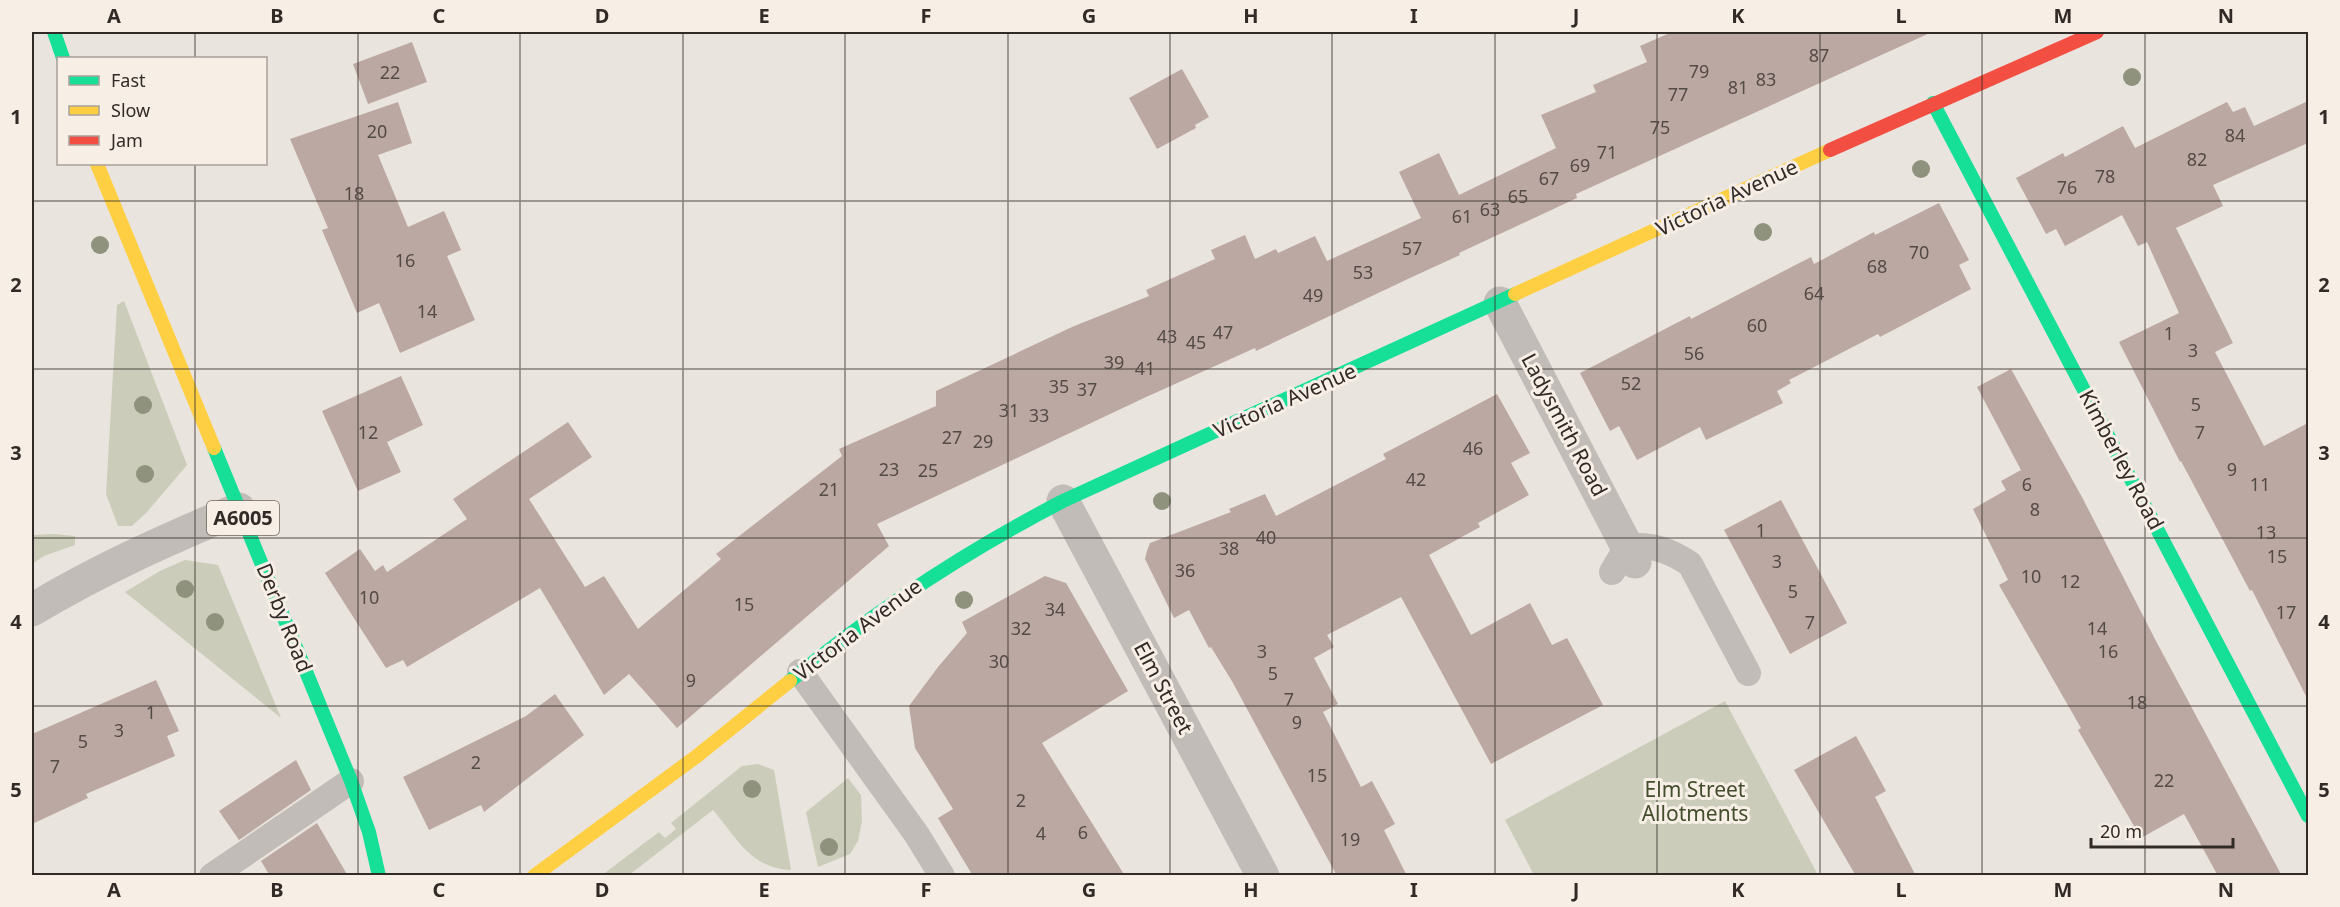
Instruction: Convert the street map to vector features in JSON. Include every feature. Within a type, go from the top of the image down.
[{"type":"street","points":[[54,32],[63,57]]},
{"type":"street","name":"Victoria Avenue","points":[[534,876],[697,756],[800,672],[915,586],[1009,529],[1063,501],[1934,103],[2097,32]]},
{"type":"street","name":"Kimberley Road","points":[[1934,103],[2308,816]]},
{"type":"street","name":"Derby Road","points":[[97,165],[351,781],[369,832],[379,876]]},
{"type":"street","name":"Ladysmith Road","points":[[1500,303],[1625,560]]},
{"type":"street","name":"Elm Street","points":[[1063,501],[1263,876]]},
{"type":"street","points":[[32,610],[147,548],[239,509]]},
{"type":"lane","name":"Ladysmith Road","points":[[1625,560],[1640,544],[1673,552],[1690,564],[1748,673]]},
{"type":"lane","points":[[800,672],[917,835],[942,876]]},
{"type":"lane","points":[[212,876],[351,781]]},
{"type":"green space","points":[[124,301],[187,465],[132,526],[118,526],[106,494],[117,305]]},
{"type":"green space","points":[[32,535],[75,536],[75,545],[44,556],[32,564]]},
{"type":"green space","points":[[185,560],[218,565],[281,718],[125,592],[160,571]]},
{"type":"green space","name":"Elm Street Allotments","points":[[1725,701],[1818,875],[1534,875],[1505,820]]},
{"type":"green space","points":[[758,764],[774,770],[791,870],[765,864],[755,858],[737,841],[713,810],[629,875],[602,875],[659,832],[665,838],[676,829],[671,823],[742,766]]},
{"type":"green space","points":[[848,778],[861,795],[862,821],[858,841],[850,854],[818,867],[806,812]]},
{"type":"building","points":[[1672,32],[1932,32],[1576,194],[1577,198],[1459,253],[1460,255],[1256,351],[1255,348],[1144,398],[877,524],[889,546],[677,728],[629,674],[604,695],[540,588],[407,667],[403,660],[386,668],[325,573],[360,549],[375,571],[383,565],[387,572],[467,519],[453,499],[568,422],[592,457],[529,499],[585,587],[604,576],[638,629],[721,559],[716,554],[842,456],[839,449],[936,406],[936,391],[1072,327],[1149,296],[1146,290],[1215,259],[1211,250],[1245,235],[1255,259],[1276,249],[1278,253],[1315,236],[1327,261],[1421,218],[1399,172],[1439,153],[1459,195],[1556,148],[1541,115],[1596,92],[1593,85],[1647,62],[1640,46]]},
{"type":"building","points":[[412,42],[427,82],[368,104],[353,64]]},
{"type":"building","points":[[1182,69],[1209,117],[1195,125],[1196,128],[1157,149],[1129,98]]},
{"type":"building","points":[[2308,101],[2308,143],[2213,185],[2223,206],[2176,228],[2233,343],[2215,352],[2264,446],[2308,423],[2308,700],[2252,590],[2250,591],[2180,462],[2119,342],[2179,313],[2147,242],[2138,246],[2122,215],[2065,246],[2056,229],[2046,234],[2016,178],[2063,153],[2065,157],[2123,126],[2135,148],[2227,102],[2233,112],[2245,107],[2254,126]]},
{"type":"building","points":[[398,102],[412,143],[378,155],[408,227],[444,211],[461,250],[447,256],[475,320],[400,353],[379,303],[357,313],[322,230],[328,228],[290,139]]},
{"type":"building","points":[[1939,203],[1969,260],[1959,265],[1971,289],[1880,337],[1878,334],[1789,380],[1791,383],[1777,391],[1783,403],[1706,440],[1700,427],[1637,460],[1619,426],[1610,431],[1580,373],[1811,257],[1814,264],[1874,232],[1875,235]]},
{"type":"building","points":[[2011,369],[2083,499],[2282,876],[2218,876],[2184,814],[2141,838],[2078,730],[2081,728],[1999,585],[2008,580],[1973,509],[2006,490],[2001,481],[2021,470],[1977,387]]},
{"type":"building","points":[[401,376],[423,425],[387,442],[401,472],[358,491],[322,411]]},
{"type":"building","points":[[1497,394],[1530,453],[1511,463],[1529,495],[1478,523],[1480,527],[1429,555],[1471,635],[1530,603],[1552,645],[1567,638],[1603,705],[1491,764],[1401,597],[1327,635],[1334,647],[1314,658],[1338,704],[1323,712],[1361,787],[1372,781],[1395,824],[1384,830],[1407,876],[1337,876],[1233,683],[1211,647],[1209,648],[1189,610],[1174,618],[1145,559],[1147,551],[1150,543],[1231,512],[1229,509],[1265,494],[1276,516],[1386,459],[1383,454]]},
{"type":"building","points":[[1781,500],[1847,623],[1790,654],[1724,530]]},
{"type":"building","points":[[1045,576],[1066,583],[1128,691],[1042,743],[1125,876],[973,876],[938,818],[953,809],[915,748],[909,706],[967,633],[962,622]]},
{"type":"building","points":[[156,680],[179,731],[167,736],[175,756],[86,794],[88,798],[32,824],[32,734]]},
{"type":"building","points":[[555,694],[584,735],[484,812],[481,805],[429,830],[403,777],[526,716]]},
{"type":"building","points":[[1856,736],[1886,791],[1875,797],[1916,876],[1856,876],[1794,770]]},
{"type":"building","points":[[296,760],[311,790],[239,840],[219,811]]},
{"type":"building","points":[[317,823],[348,876],[270,876],[261,861]]},
{"type":"traffic: fast","points":[[54,32],[63,57]]},
{"type":"traffic: fast","points":[[1933,103],[2308,816]]},
{"type":"traffic: fast","points":[[790,681],[888,606],[1027,520],[1063,501],[1515,294]]},
{"type":"traffic: fast","points":[[214,448],[351,781],[369,832],[379,876]]},
{"type":"traffic: slow","points":[[1515,294],[1830,150]]},
{"type":"traffic: slow","points":[[97,165],[214,448]]},
{"type":"traffic: slow","points":[[534,876],[697,756],[790,681]]},
{"type":"traffic: jam","points":[[1830,150],[2097,32]]}]
